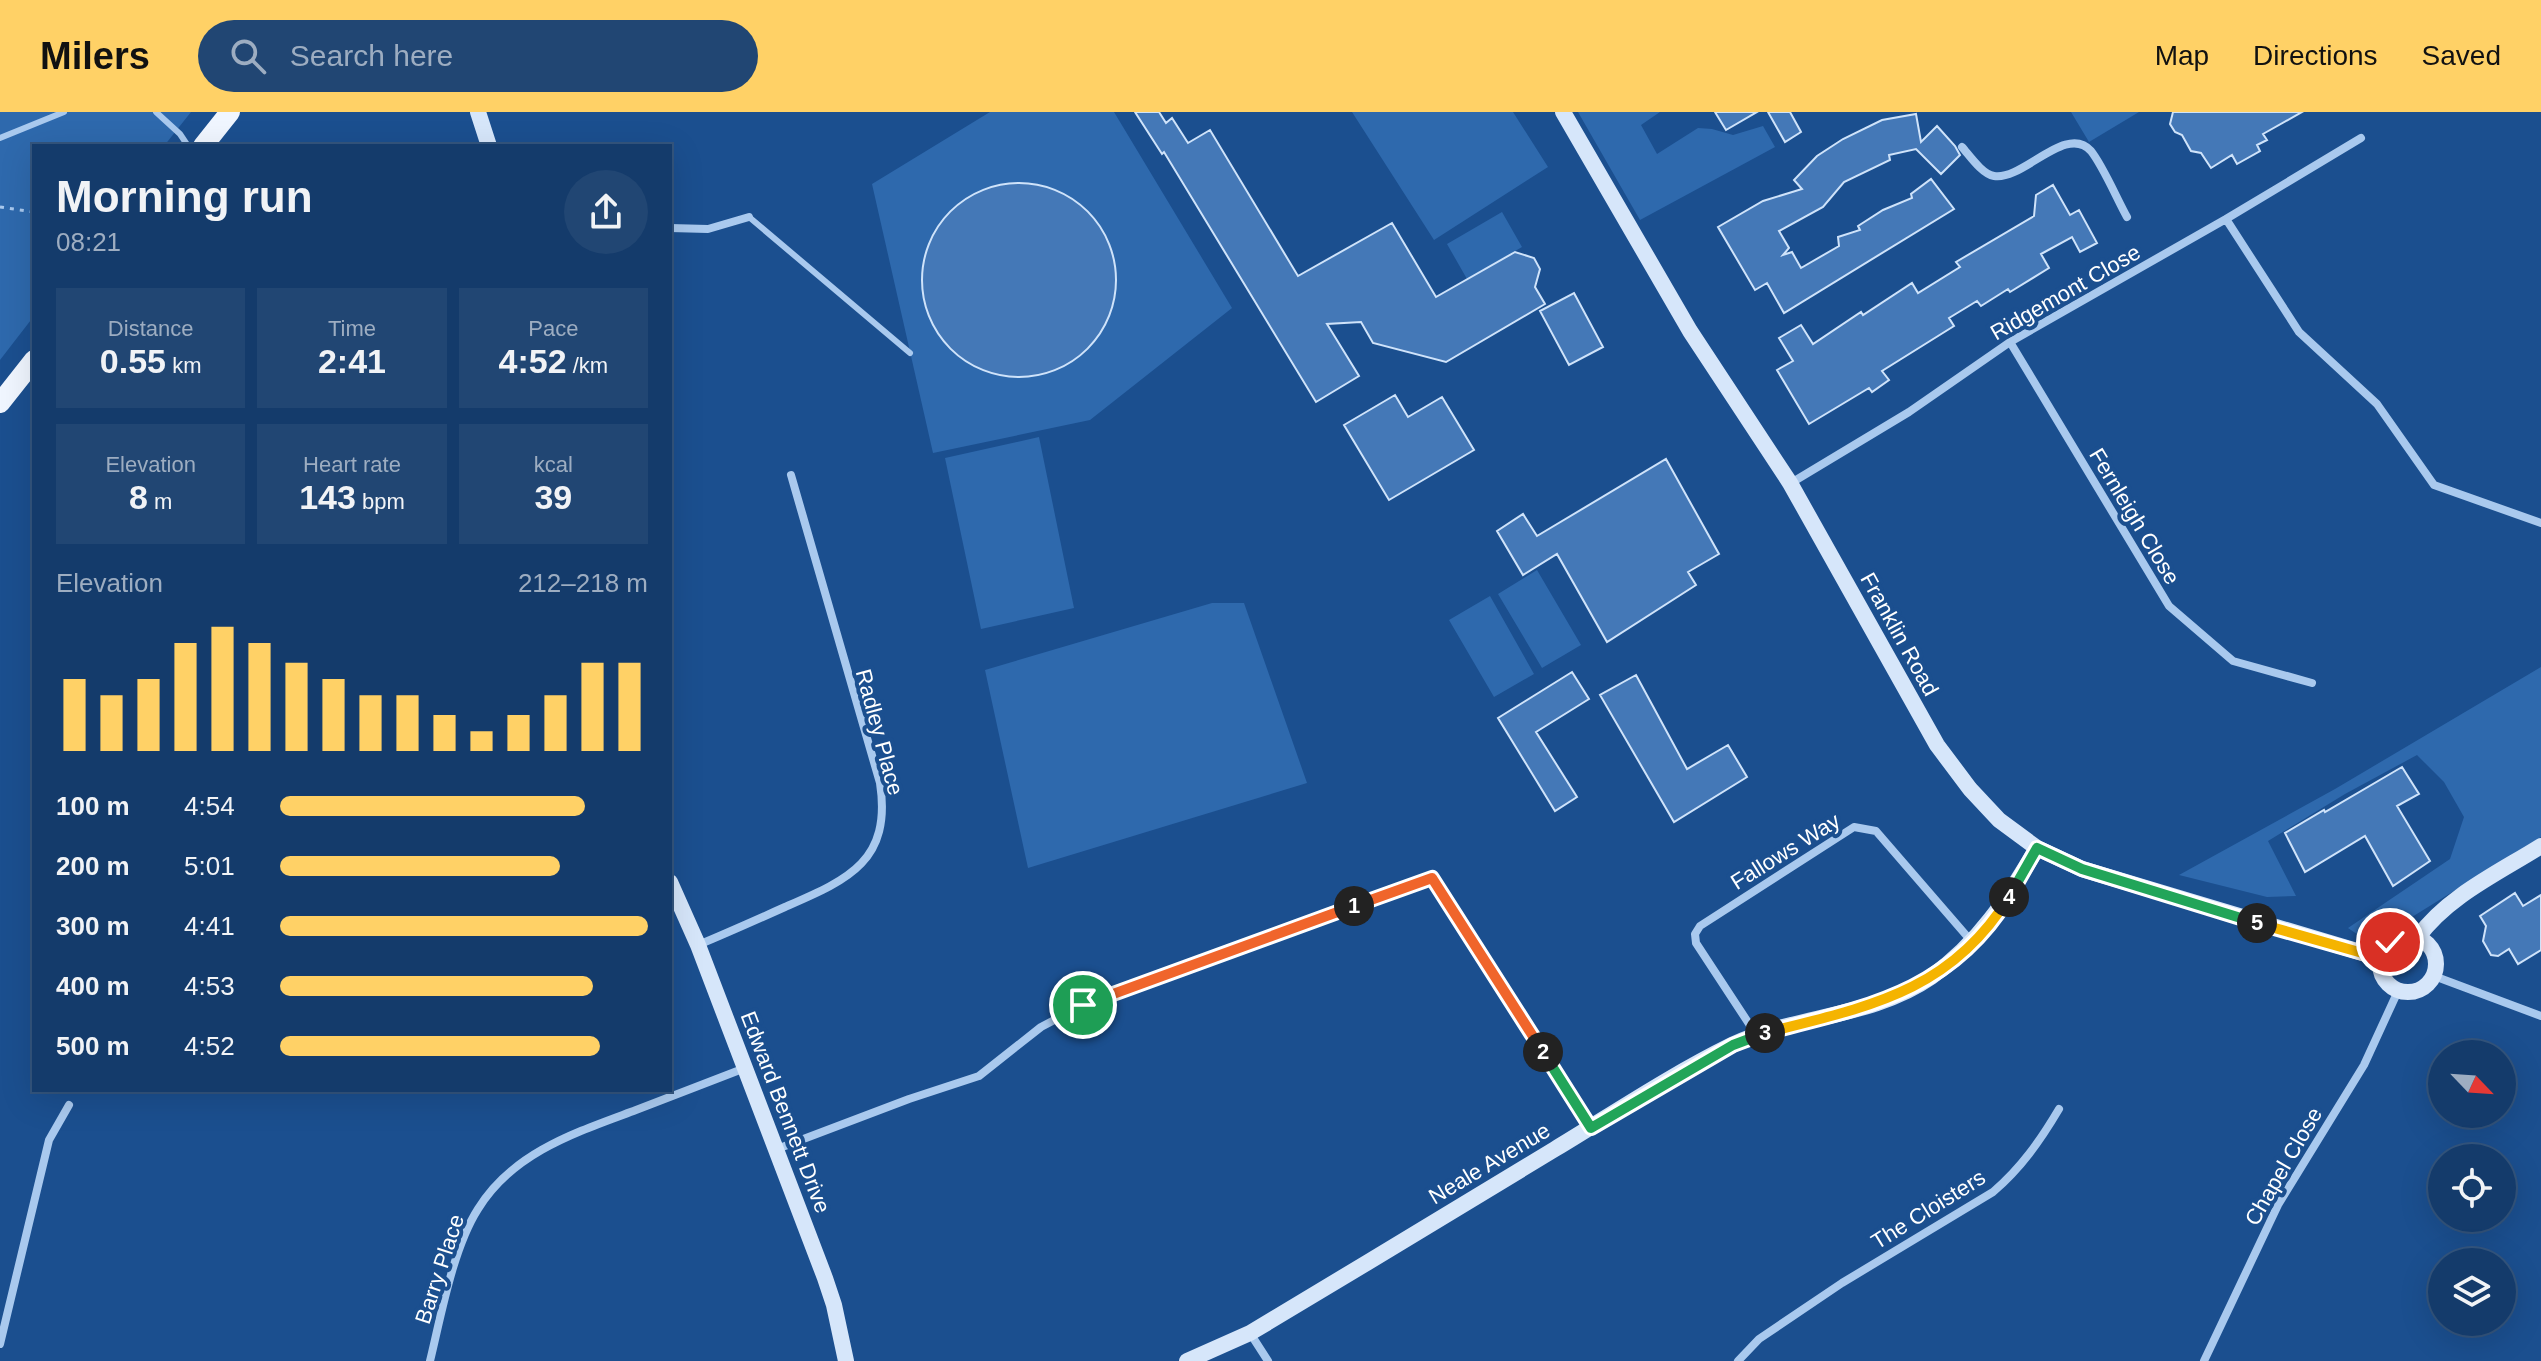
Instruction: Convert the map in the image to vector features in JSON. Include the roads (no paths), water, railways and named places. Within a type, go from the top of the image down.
[{"type":"main road","points":[[204,144],[227,113]]},
{"type":"main road","points":[[0,403],[32,363]]},
{"type":"street","points":[[478,112],[488,144]]},
{"type":"street","name":"Franklin Road","points":[[1563,112],[1690,331],[1790,483],[1937,745],[1970,789],[1999,820],[2037,848],[2082,869],[2380,958]]},
{"type":"street","name":"Ridgemont Close","points":[[1790,483],[1920,404],[2010,342],[2361,138]]},
{"type":"street","points":[[1962,147],[1995,177],[2020,170],[2033,160],[2069,143],[2079,143],[2090,150],[2127,217]]},
{"type":"street","points":[[672,228],[708,229],[749,217]]},
{"type":"street","points":[[2226,219],[2299,332],[2377,404],[2434,485],[2541,523]]},
{"type":"street","name":"Fernleigh Close","points":[[2010,342],[2169,606],[2233,661],[2312,683]]},
{"type":"street","name":"Radley Place","points":[[698,945],[843,881],[865,860],[879,832],[882,818],[880,783],[791,475]]},
{"type":"street","name":"Fallows Way","points":[[1757,1036],[1696,943],[1695,934],[1700,926],[1854,827],[1876,831],[1973,943]]},
{"type":"street","points":[[2418,937],[2449,903],[2541,846]]},
{"type":"street","name":"Neale Avenue","points":[[1187,1361],[1250,1333],[1733,1045],[1896,996],[1928,980],[1973,943],[2004,904],[2037,848]]},
{"type":"street","points":[[777,1149],[979,1076],[1041,1027],[1083,1005],[1432,878],[1591,1128]]},
{"type":"street","name":"Edward Bennett Drive","points":[[672,886],[698,945],[777,1149],[834,1305],[846,1361]]},
{"type":"street","points":[[2408,936],[2418,937],[2432,949],[2436,967],[2434,976],[2423,989],[2407,993],[2398,991],[2391,988],[2381,975],[2380,958],[2390,942],[2408,936]]},
{"type":"street","points":[[2434,976],[2541,1016]]},
{"type":"street","name":"Chapel Close","points":[[2204,1361],[2278,1205],[2364,1065],[2398,991]]},
{"type":"street","name":"Barry Place","points":[[430,1361],[463,1240],[476,1210],[519,1163],[550,1144],[746,1068]]},
{"type":"street","points":[[0,1344],[49,1140],[69,1105]]},
{"type":"street","name":"The Cloisters","points":[[1738,1361],[1759,1339],[1842,1283],[1993,1192],[2015,1173],[2037,1146],[2059,1109]]},
{"type":"street","points":[[1250,1333],[1268,1361]]},
{"type":"lane","points":[[0,138],[64,112]]},
{"type":"lane","points":[[156,112],[187,144]]},
{"type":"lane","points":[[749,217],[910,353]]}]
